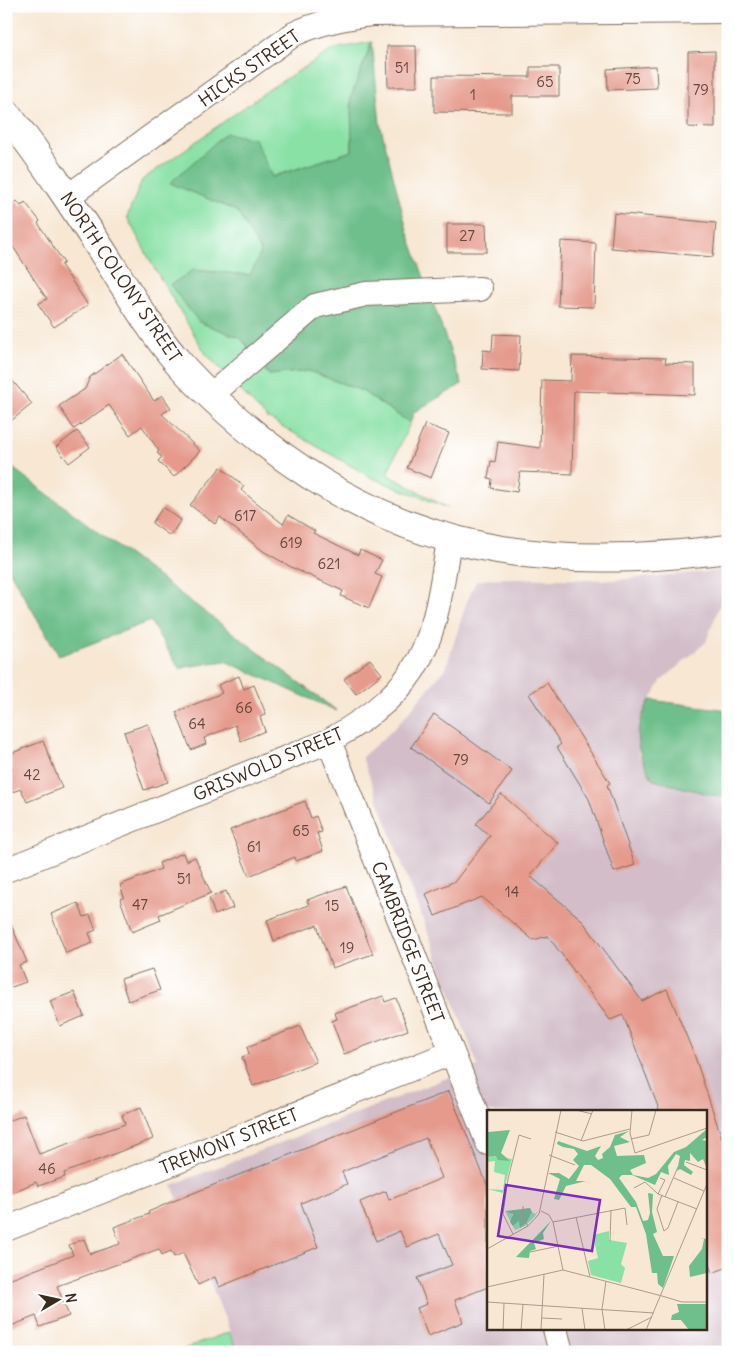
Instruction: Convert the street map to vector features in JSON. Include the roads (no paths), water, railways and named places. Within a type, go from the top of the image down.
[{"type":"main road","name":"NORTH COLONY STREET","points":[[6,113],[66,197],[150,324],[177,361],[210,396],[283,456],[320,481],[408,526],[449,540],[538,556],[629,558],[728,549]]},
{"type":"street","name":"HICKS STREET","points":[[66,197],[294,34],[320,23],[346,16],[372,14],[728,11]]},
{"type":"street","points":[[210,396],[315,306],[366,294],[480,289]]},
{"type":"street","name":"GRISWOLD STREET","points":[[6,870],[330,741],[363,721],[391,698],[412,674],[428,645],[439,605],[449,540]]},
{"type":"street","name":"CAMBRIDGE STREET","points":[[330,741],[487,1141]]},
{"type":"street","name":"TREMONT STREET","points":[[6,1229],[451,1053]]},
{"type":"street","points":[[555,1330],[562,1352]]}]
